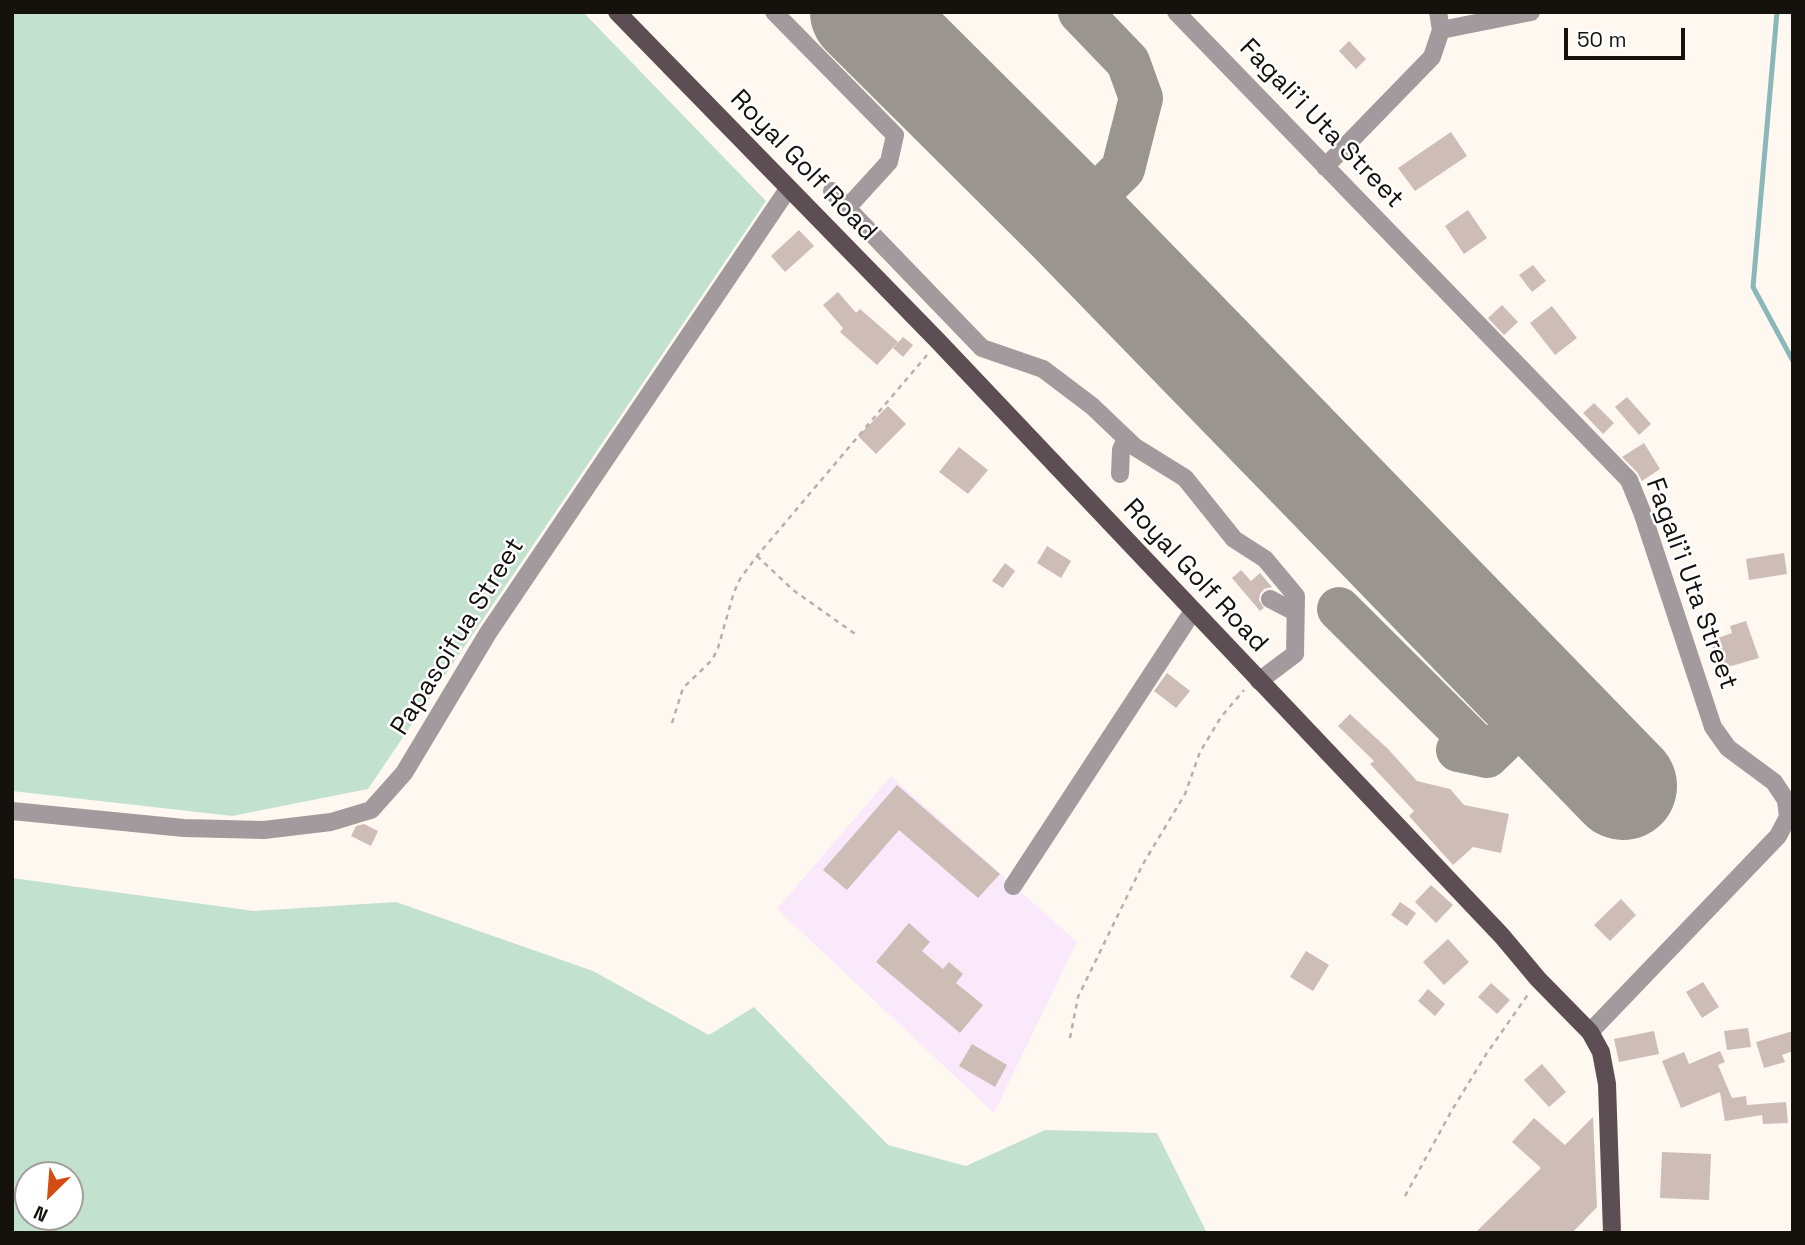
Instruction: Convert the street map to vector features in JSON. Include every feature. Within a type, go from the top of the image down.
[{"type":"main road","name":"Royal Golf Road","points":[[617,12],[938,341],[1590,1032],[1601,1052],[1607,1084],[1612,1233]]},
{"type":"street","points":[[774,12],[895,135],[889,162],[847,208]]},
{"type":"street","name":"Fagali'i Uta Street","points":[[1177,12],[1629,480],[1713,727],[1728,748],[1774,782],[1786,800],[1788,817],[1778,836],[1590,1032]]},
{"type":"street","points":[[1325,167],[1432,57],[1440,21],[1531,12]]},
{"type":"street","name":"Papasoifua Street","points":[[12,811],[184,828],[264,830],[331,822],[371,810],[404,773],[488,633],[788,189]]},
{"type":"street","points":[[832,191],[982,348],[1043,369],[1092,406],[1135,447],[1185,478],[1234,540],[1265,559],[1296,596],[1294,654],[1257,679]]},
{"type":"street","points":[[1120,474],[1121,450],[1126,438]]},
{"type":"street","points":[[1270,599],[1295,612]]},
{"type":"street","points":[[1013,886],[1193,611]]},
{"type":"path","points":[[672,723],[684,688],[712,660],[718,648],[740,579],[938,341]]},
{"type":"path","points":[[757,556],[793,590],[858,636]]},
{"type":"path","points":[[1070,1038],[1078,997],[1143,864],[1185,794],[1200,752],[1221,716],[1257,679]]},
{"type":"path","points":[[1405,1196],[1452,1110],[1538,979]]},
{"type":"shaded area","points":[[891,776],[1077,942],[994,1113],[777,909]]},
{"type":"green space","points":[[12,12],[583,12],[766,201],[368,789],[232,816],[12,791]]},
{"type":"green space","points":[[12,878],[254,911],[396,902],[593,971],[709,1035],[754,1007],[888,1145],[966,1166],[1045,1130],[1157,1133],[1207,1233],[12,1233]]},
{"type":"building","points":[[1349,41],[1366,59],[1356,69],[1339,51]]},
{"type":"building","points":[[1451,132],[1467,156],[1415,191],[1398,168]]},
{"type":"building","points":[[1468,210],[1487,238],[1464,254],[1445,226]]},
{"type":"building","points":[[799,230],[814,246],[785,272],[771,256]]},
{"type":"building","points":[[1533,265],[1546,281],[1532,292],[1519,275]]},
{"type":"building","points":[[838,292],[856,313],[860,309],[898,342],[877,365],[840,332],[843,328],[823,305]]},
{"type":"building","points":[[1502,305],[1518,322],[1504,335],[1488,318]]},
{"type":"building","points":[[1552,306],[1577,338],[1555,355],[1530,323]]},
{"type":"building","points":[[903,337],[913,345],[903,357],[893,348]]},
{"type":"building","points":[[1627,397],[1651,424],[1639,435],[1615,407]]},
{"type":"building","points":[[1594,403],[1614,423],[1603,434],[1583,413]]},
{"type":"building","points":[[888,406],[906,424],[876,454],[858,436]]},
{"type":"building","points":[[1644,443],[1660,469],[1642,481],[1622,457]]},
{"type":"building","points":[[959,447],[988,470],[968,494],[939,472]]},
{"type":"building","points":[[1047,546],[1071,561],[1061,578],[1037,563]]},
{"type":"building","points":[[1784,553],[1787,574],[1749,580],[1746,559]]},
{"type":"building","points":[[1005,563],[1015,571],[1003,588],[992,581]]},
{"type":"building","points":[[1241,570],[1251,581],[1260,573],[1272,587],[1264,589],[1260,594],[1259,600],[1264,608],[1260,611],[1232,578]]},
{"type":"building","points":[[1746,621],[1759,658],[1721,669],[1710,641],[1732,633],[1730,626]]},
{"type":"building","points":[[1167,673],[1190,691],[1176,708],[1154,691]]},
{"type":"building","points":[[1350,714],[1388,749],[1417,781],[1450,789],[1464,805],[1509,814],[1501,853],[1473,847],[1453,865],[1409,816],[1414,811],[1370,764],[1374,761],[1338,726]]},
{"type":"building","points":[[897,785],[1000,874],[978,898],[899,830],[847,890],[823,870]]},
{"type":"building","points":[[364,824],[378,831],[371,846],[351,836],[356,826]]},
{"type":"building","points":[[1431,885],[1453,905],[1436,923],[1415,902]]},
{"type":"building","points":[[1621,899],[1636,915],[1610,941],[1594,925]]},
{"type":"building","points":[[1400,902],[1416,913],[1407,926],[1391,915]]},
{"type":"building","points":[[909,923],[930,942],[922,951],[943,969],[949,962],[963,974],[956,983],[983,1005],[960,1033],[876,962]]},
{"type":"building","points":[[1448,939],[1469,962],[1444,985],[1423,962]]},
{"type":"building","points":[[1306,951],[1329,965],[1313,991],[1290,977]]},
{"type":"building","points":[[1703,982],[1719,1007],[1702,1018],[1686,992]]},
{"type":"building","points":[[1491,983],[1510,1000],[1497,1014],[1478,997]]},
{"type":"building","points":[[1428,989],[1445,1004],[1435,1016],[1418,1001]]},
{"type":"building","points":[[1748,1028],[1751,1047],[1727,1050],[1724,1031]]},
{"type":"building","points":[[1654,1031],[1659,1054],[1619,1062],[1614,1039]]},
{"type":"building","points":[[1793,1031],[1793,1051],[1782,1055],[1785,1062],[1764,1068],[1756,1042]]},
{"type":"building","points":[[972,1044],[1007,1065],[995,1087],[959,1066]]},
{"type":"building","points":[[1720,1051],[1725,1062],[1718,1065],[1732,1098],[1746,1096],[1747,1105],[1786,1102],[1788,1123],[1763,1124],[1762,1115],[1725,1121],[1720,1092],[1681,1108],[1662,1061],[1684,1052],[1689,1064]]},
{"type":"building","points":[[1542,1064],[1566,1092],[1549,1107],[1524,1080]]},
{"type":"building","points":[[1593,1117],[1597,1207],[1572,1233],[1475,1233],[1541,1168],[1512,1142],[1534,1118],[1565,1145]]},
{"type":"building","points":[[1662,1152],[1711,1154],[1709,1200],[1660,1198]]},
{"type":"waterway","points":[[1777,12],[1753,287],[1793,361]]},
{"type":"taxiway","points":[[1072,219],[1123,169],[1141,98],[1128,62],[1080,12]]},
{"type":"taxiway","points":[[1339,609],[1487,756]]},
{"type":"taxiway","points":[[1458,750],[1487,756],[1542,703]]},
{"type":"runway","points":[[864,12],[1072,219],[1623,786]]}]
